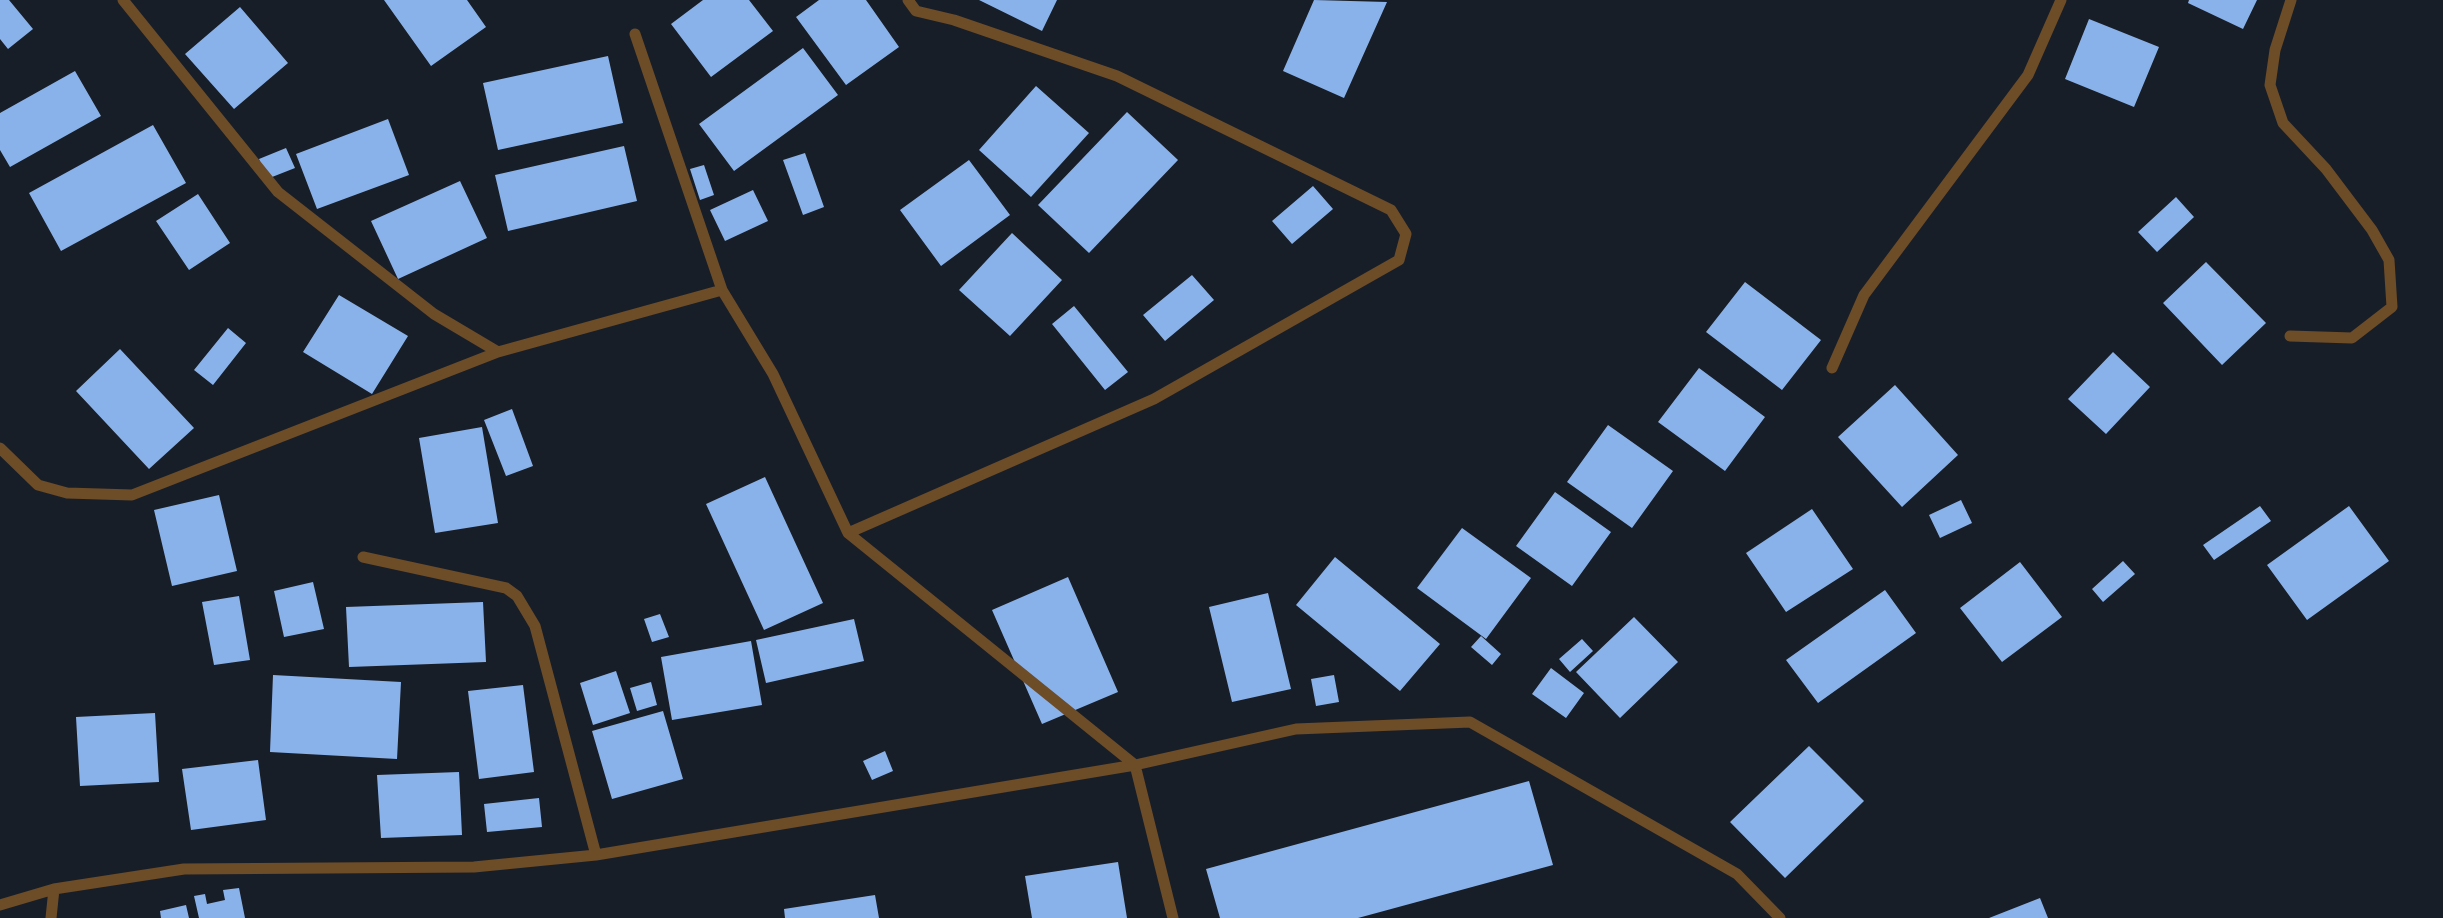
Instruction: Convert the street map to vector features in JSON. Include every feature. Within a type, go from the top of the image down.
[{"type":"street","points":[[123,0],[278,192],[434,314],[498,352]]},
{"type":"street","points":[[848,533],[1154,400],[1398,260],[1406,234],[1391,210],[1117,76],[954,20],[916,11],[908,0]]},
{"type":"street","points":[[1832,368],[1864,295],[2028,75],[2061,0]]},
{"type":"street","points":[[2290,336],[2352,338],[2392,307],[2389,260],[2375,236],[2326,169],[2283,123],[2278,110],[2270,85],[2275,50],[2291,0]]},
{"type":"street","points":[[635,34],[722,290],[773,374],[848,533],[1135,765],[1173,918]]},
{"type":"street","points":[[0,448],[38,485],[67,493],[132,495],[498,352],[722,290]]},
{"type":"street","points":[[363,557],[506,588],[517,596],[535,626],[596,855]]},
{"type":"street","points":[[0,904],[54,889],[184,869],[474,867],[596,855],[1135,765],[1296,729],[1470,722],[1737,874],[1780,918]]},
{"type":"street","points":[[50,918],[54,889]]},
{"type":"building","points":[[0,0],[9,0],[33,29],[8,49],[0,39]]},
{"type":"building","points":[[384,0],[467,0],[486,27],[431,66]]},
{"type":"building","points":[[703,0],[749,0],[773,31],[711,77],[671,24]]},
{"type":"building","points":[[819,0],[866,0],[899,47],[846,85],[796,17]]},
{"type":"building","points":[[979,0],[1057,0],[1042,31]]},
{"type":"building","points":[[1314,0],[1387,2],[1344,98],[1283,71]]},
{"type":"building","points":[[2189,0],[2257,0],[2243,29],[2188,3]]},
{"type":"building","points":[[240,7],[288,63],[234,109],[185,54]]},
{"type":"building","points":[[2089,19],[2159,47],[2134,107],[2065,79]]},
{"type":"building","points":[[803,48],[838,95],[734,171],[699,124]]},
{"type":"building","points":[[608,56],[623,123],[498,150],[483,83]]},
{"type":"building","points":[[75,71],[101,116],[10,167],[0,150],[0,113]]},
{"type":"building","points":[[1036,86],[1089,133],[1031,197],[979,150]]},
{"type":"building","points":[[1127,112],[1178,160],[1089,253],[1038,205]]},
{"type":"building","points":[[388,119],[409,175],[317,209],[296,154]]},
{"type":"building","points":[[153,125],[186,183],[61,251],[29,193]]},
{"type":"building","points":[[624,146],[637,201],[508,231],[495,175]]},
{"type":"building","points":[[286,148],[295,168],[267,179],[259,159]]},
{"type":"building","points":[[805,153],[824,207],[803,215],[783,160]]},
{"type":"building","points":[[969,160],[1010,215],[941,266],[900,210]]},
{"type":"building","points":[[704,165],[714,195],[700,200],[690,169]]},
{"type":"building","points":[[460,181],[487,238],[398,279],[371,221]]},
{"type":"building","points":[[1313,186],[1333,209],[1292,244],[1272,221]]},
{"type":"building","points":[[753,190],[768,221],[725,241],[710,210]]},
{"type":"building","points":[[198,194],[230,243],[189,270],[156,221]]},
{"type":"building","points":[[2176,197],[2194,217],[2157,252],[2138,232]]},
{"type":"building","points":[[1012,233],[1062,280],[1010,336],[959,290]]},
{"type":"building","points":[[2206,262],[2266,323],[2222,365],[2163,303]]},
{"type":"building","points":[[1192,275],[1214,300],[1165,341],[1143,315]]},
{"type":"building","points":[[1745,282],[1821,340],[1782,390],[1706,332]]},
{"type":"building","points":[[339,295],[408,336],[372,394],[303,352]]},
{"type":"building","points":[[1074,306],[1128,372],[1105,390],[1052,324]]},
{"type":"building","points":[[228,328],[246,343],[213,385],[194,370]]},
{"type":"building","points":[[120,349],[194,428],[149,469],[76,391]]},
{"type":"building","points":[[2113,352],[2150,387],[2106,434],[2068,399]]},
{"type":"building","points":[[1699,368],[1765,417],[1725,471],[1658,422]]},
{"type":"building","points":[[1895,385],[1958,455],[1902,507],[1838,437]]},
{"type":"building","points":[[512,409],[533,466],[506,476],[484,420]]},
{"type":"building","points":[[1608,425],[1673,471],[1632,528],[1567,482]]},
{"type":"building","points":[[482,427],[498,523],[435,533],[419,438]]},
{"type":"building","points":[[765,477],[823,603],[764,630],[706,504]]},
{"type":"building","points":[[1555,492],[1611,532],[1572,586],[1516,546]]},
{"type":"building","points":[[219,495],[237,571],[172,586],[154,510]]},
{"type":"building","points":[[1961,500],[1972,523],[1940,538],[1929,515]]},
{"type":"building","points":[[2260,506],[2271,521],[2214,560],[2203,545]]},
{"type":"building","points":[[2349,506],[2389,561],[2307,620],[2267,565]]},
{"type":"building","points":[[1812,509],[1853,569],[1786,612],[1746,553]]},
{"type":"building","points":[[1462,528],[1531,578],[1486,639],[1417,588]]},
{"type":"building","points":[[1335,557],[1440,644],[1400,691],[1296,605]]},
{"type":"building","points":[[2123,561],[2135,574],[2103,602],[2092,589]]},
{"type":"building","points":[[2020,562],[2062,617],[2002,662],[1960,608]]},
{"type":"building","points":[[1068,577],[1118,692],[1042,724],[992,610]]},
{"type":"building","points":[[313,582],[324,629],[284,637],[274,591]]},
{"type":"building","points":[[1885,590],[1916,633],[1818,703],[1786,660]]},
{"type":"building","points":[[1268,593],[1291,689],[1232,702],[1209,607]]},
{"type":"building","points":[[239,596],[250,660],[214,665],[202,602]]},
{"type":"building","points":[[483,602],[486,662],[349,667],[346,607]]},
{"type":"building","points":[[660,614],[669,637],[652,642],[644,619]]},
{"type":"building","points":[[1634,617],[1678,662],[1620,718],[1576,672]]},
{"type":"building","points":[[854,619],[864,661],[766,683],[756,640]]},
{"type":"building","points":[[1481,636],[1501,654],[1492,665],[1471,647]]},
{"type":"building","points":[[1582,639],[1593,651],[1570,672],[1559,659]]},
{"type":"building","points":[[751,641],[762,705],[672,720],[661,657]]},
{"type":"building","points":[[1551,668],[1584,693],[1566,718],[1532,694]]},
{"type":"building","points":[[616,671],[630,713],[593,725],[580,683]]},
{"type":"building","points":[[273,675],[401,682],[397,759],[270,752]]},
{"type":"building","points":[[1334,675],[1339,702],[1316,706],[1311,679]]},
{"type":"building","points":[[651,682],[657,705],[637,711],[630,688]]},
{"type":"building","points":[[523,685],[534,772],[479,779],[468,691]]},
{"type":"building","points":[[663,711],[683,779],[612,799],[592,731]]},
{"type":"building","points":[[155,713],[159,782],[80,786],[76,717]]},
{"type":"building","points":[[1809,746],[1864,801],[1785,878],[1730,822]]},
{"type":"building","points":[[885,751],[893,771],[872,780],[863,761]]},
{"type":"building","points":[[258,760],[266,820],[191,830],[182,769]]},
{"type":"building","points":[[459,772],[462,835],[381,838],[377,775]]},
{"type":"building","points":[[1529,781],[1553,865],[1358,918],[1220,918],[1206,869]]},
{"type":"building","points":[[539,798],[542,827],[487,832],[484,804]]},
{"type":"building","points":[[1118,862],[1127,918],[1032,918],[1025,876]]},
{"type":"building","points":[[239,888],[245,918],[199,918],[194,896],[205,894],[207,904],[225,900],[223,890]]},
{"type":"building","points":[[875,895],[879,918],[785,918],[784,909]]},
{"type":"building","points":[[2040,898],[2048,918],[1989,918]]},
{"type":"building","points":[[186,905],[189,918],[161,918],[160,911]]}]
